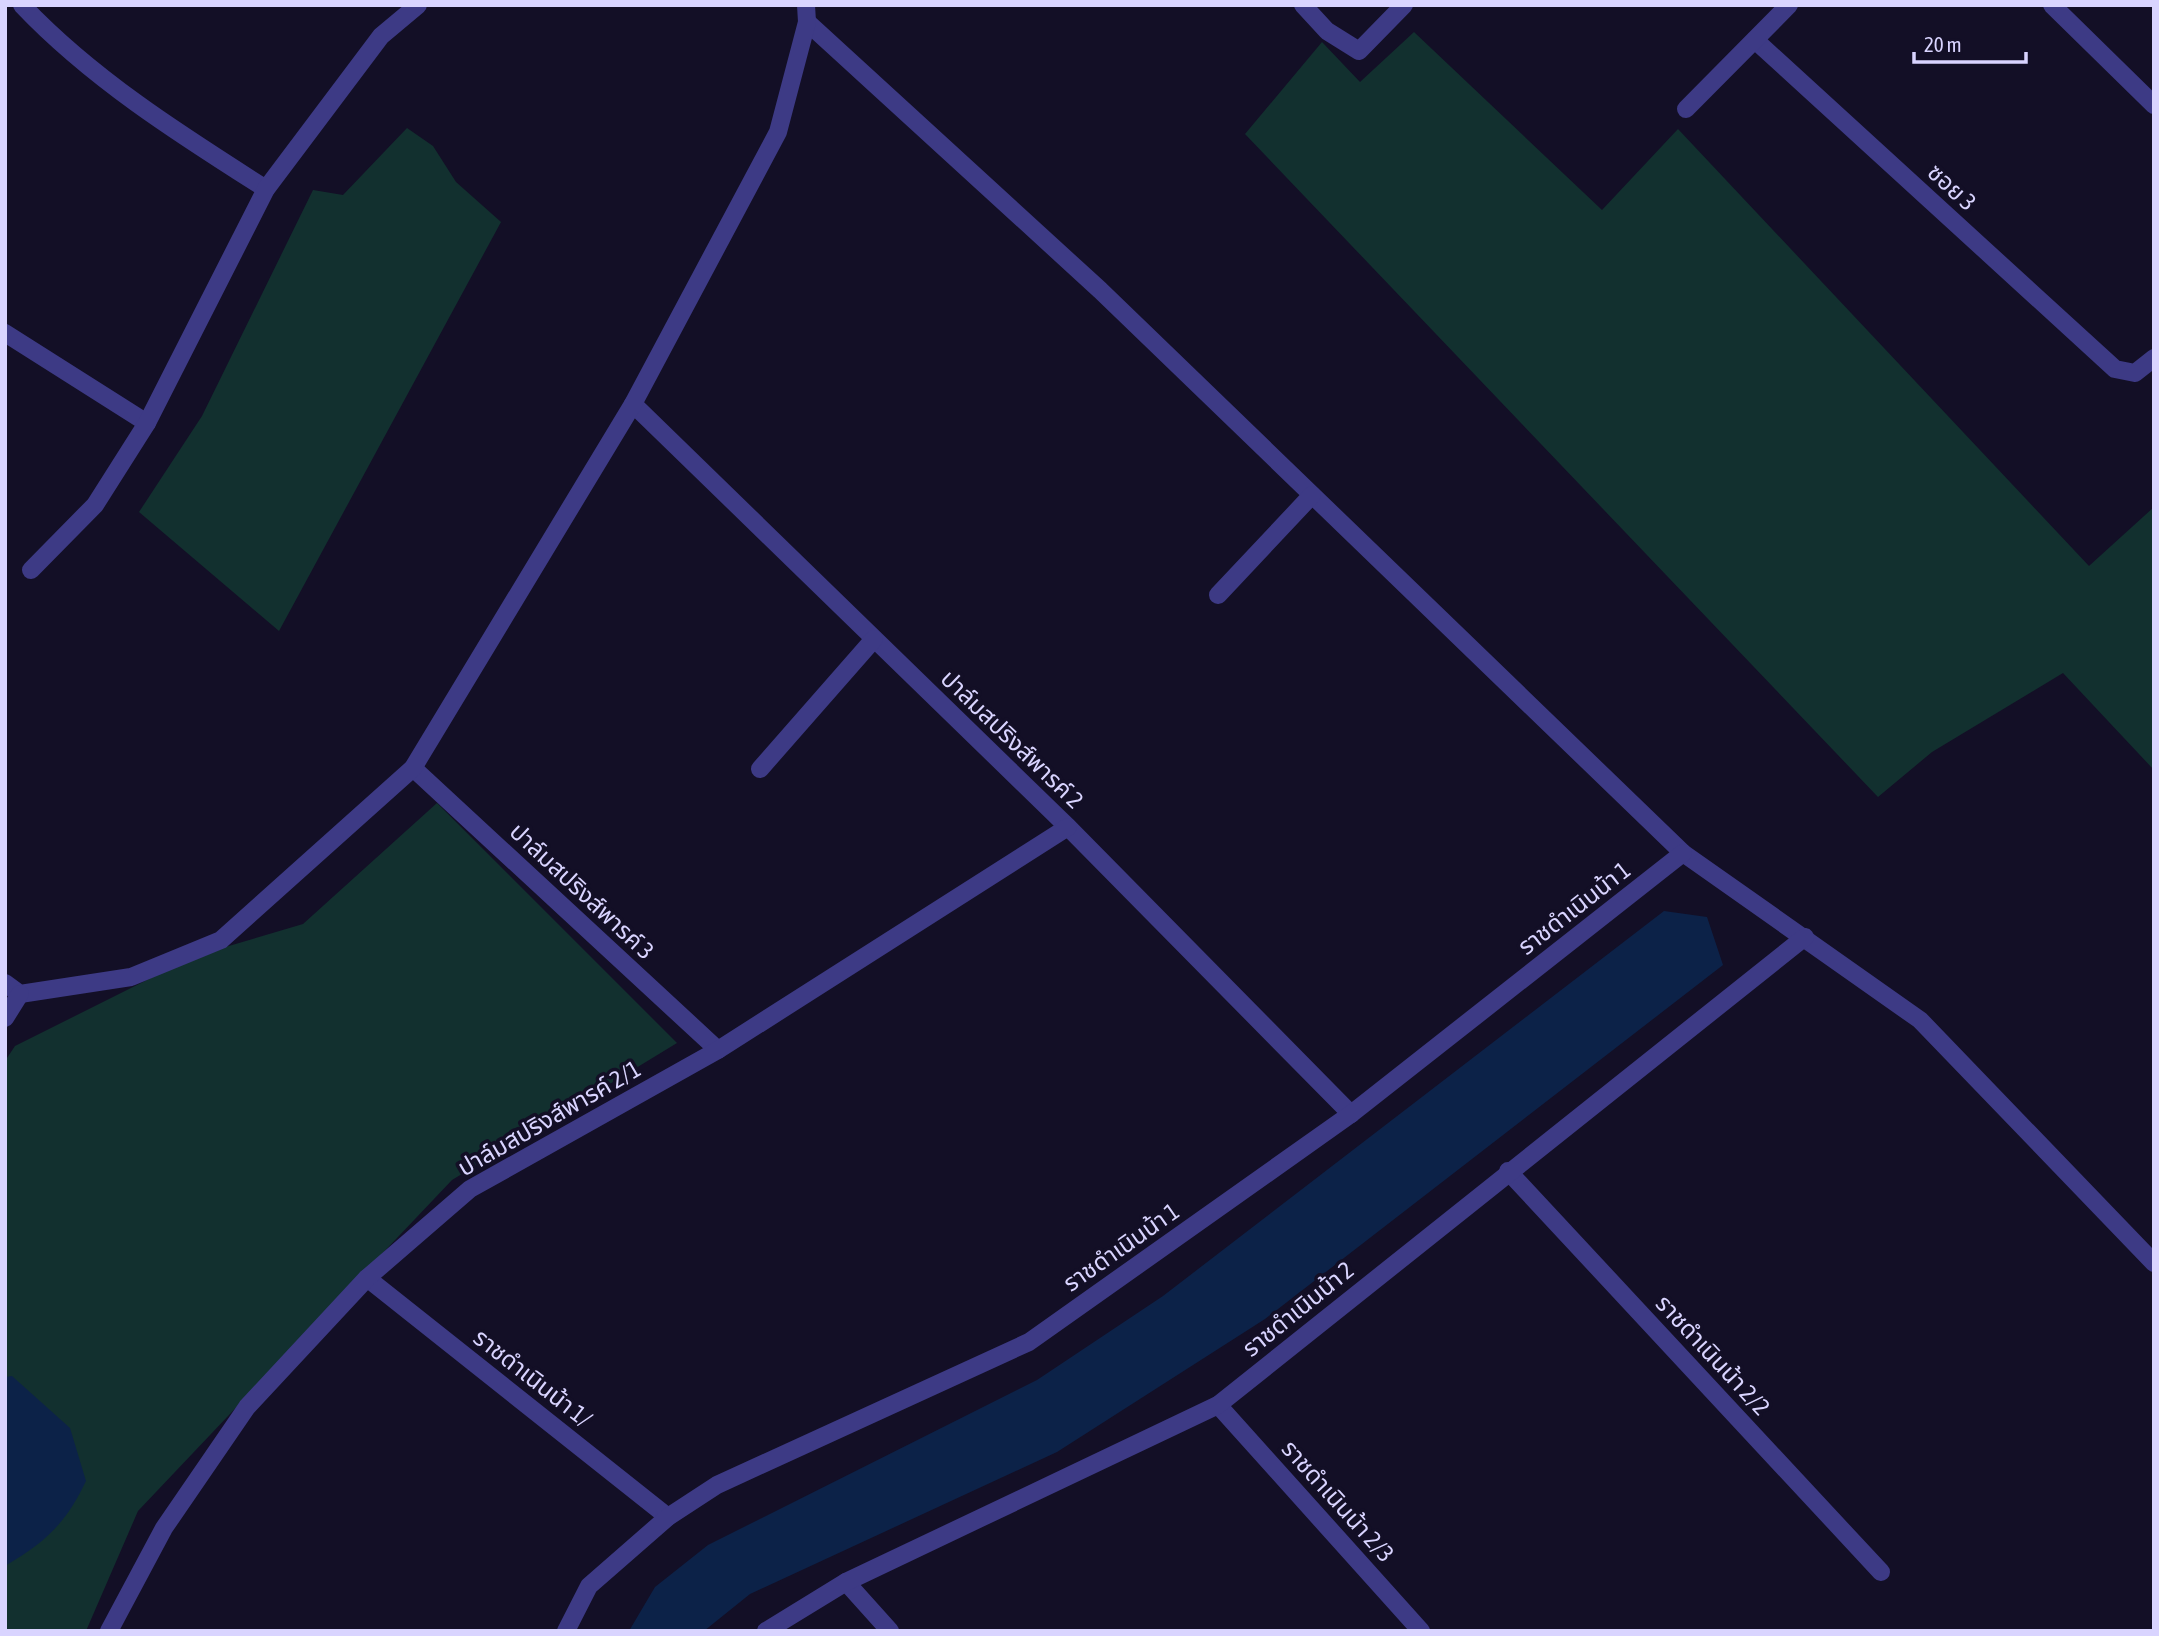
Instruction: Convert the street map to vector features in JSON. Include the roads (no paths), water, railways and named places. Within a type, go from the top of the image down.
[{"type":"street","points":[[22,5],[39,23],[154,117],[266,189]]},
{"type":"street","points":[[31,570],[95,505],[147,423],[266,189],[381,36],[418,5]]},
{"type":"street","points":[[1303,5],[1327,31],[1359,51],[1404,5]]},
{"type":"street","points":[[1686,109],[1789,5]]},
{"type":"street","points":[[2052,5],[2154,105]]},
{"type":"street","points":[[5,984],[20,995],[131,977],[221,940],[413,768],[633,404],[778,132],[807,14],[1100,290],[1683,853],[1920,1020],[2154,1263]]},
{"type":"street","name":"ซอย 3","points":[[1755,40],[2115,369],[2135,373],[2154,358]]},
{"type":"street","points":[[5,333],[147,423]]},
{"type":"street","name":"ปาล์มสปริงส์พารค์ 2","points":[[633,404],[1068,827],[1351,1114]]},
{"type":"street","points":[[1218,595],[1312,495]]},
{"type":"street","points":[[760,769],[874,639]]},
{"type":"street","name":"ปาล์มสปริงส์พารค์ 3","points":[[413,768],[718,1050]]},
{"type":"street","name":"ปาล์มสปริงส์พารค์ 2/1","points":[[109,1631],[164,1528],[247,1407],[367,1278],[470,1189],[718,1050],[1068,827]]},
{"type":"street","name":"ราชดำเนินน้า 1","points":[[566,1631],[589,1586],[668,1517],[718,1485],[1029,1342],[1351,1114],[1683,853]]},
{"type":"street","name":"ราชดำเนินน้า 2","points":[[766,1631],[846,1582],[1218,1405],[1508,1171],[1805,937]]},
{"type":"street","points":[[5,1018],[20,995]]},
{"type":"street","name":"ราชดำเนินน้า 2/2","points":[[1508,1171],[1881,1572]]},
{"type":"street","name":"ราชดำเนินน้า 1/","points":[[367,1278],[668,1517]]},
{"type":"street","name":"ราชดำเนินน้า 2/3","points":[[1218,1405],[1421,1631]]},
{"type":"street","points":[[846,1582],[891,1631]]},
{"type":"water","points":[[1664,911],[1707,917],[1723,965],[1265,1319],[1057,1452],[750,1594],[704,1631],[629,1631],[655,1587],[708,1545],[1037,1380],[1163,1296]]},
{"type":"water","points":[[12,1376],[70,1428],[86,1481],[71,1509],[53,1530],[5,1566],[5,1377]]}]
